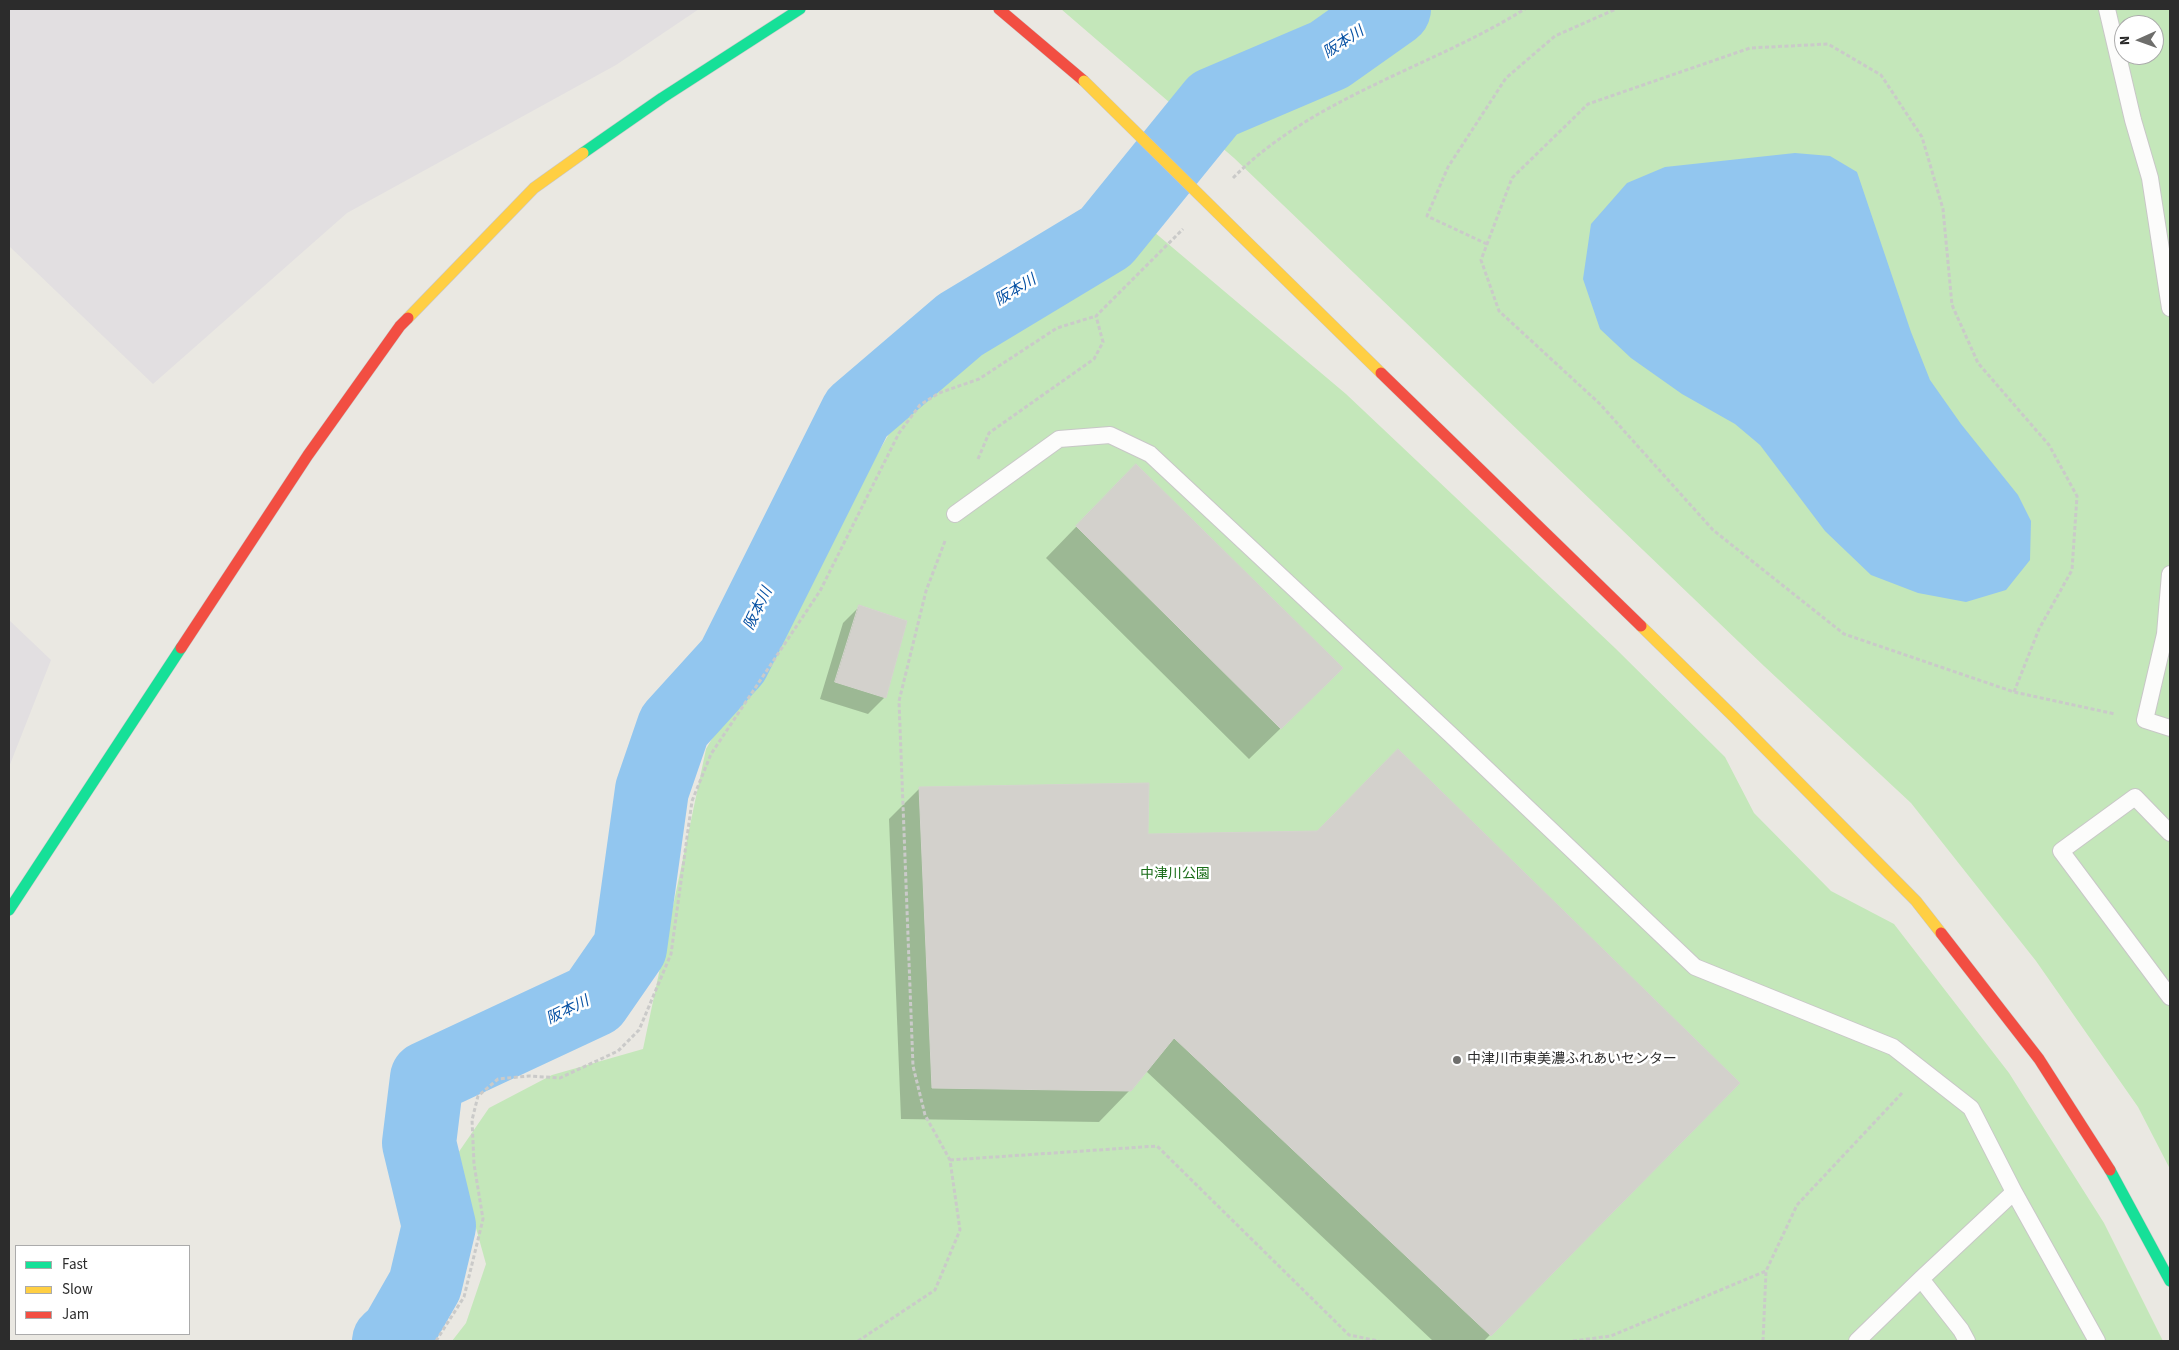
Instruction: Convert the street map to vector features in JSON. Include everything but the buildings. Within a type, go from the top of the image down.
[{"type":"street","points":[[9,910],[308,455],[400,326],[534,188],[662,98],[800,9]]},
{"type":"street","points":[[999,9],[1084,81],[1734,717],[1916,901],[2039,1059],[2121,1188],[2170,1281]]},
{"type":"lane","points":[[2107,9],[2133,120],[2150,178],[2170,308]]},
{"type":"lane","points":[[955,514],[1059,439],[1110,435],[1150,454],[1695,967],[1893,1047],[1971,1108],[2014,1192],[2097,1341]]},
{"type":"lane","points":[[2170,574],[2165,634],[2145,720],[2170,728]]},
{"type":"lane","points":[[2170,833],[2135,797],[2061,851],[2170,997]]},
{"type":"lane","points":[[1857,1341],[1920,1279],[2014,1192]]},
{"type":"lane","points":[[1920,1279],[1961,1330],[1967,1341]]},
{"type":"path","points":[[1226,185],[1253,157],[1280,138],[1337,104],[1375,83],[1475,37],[1525,9]]},
{"type":"path","points":[[1487,244],[1427,216],[1448,166],[1506,78],[1555,36],[1616,9]]},
{"type":"path","points":[[2014,692],[2039,629],[2072,570],[2077,496],[2049,444],[1978,364],[1952,305],[1943,209],[1922,137],[1881,74],[1828,44],[1750,48],[1588,104],[1512,178],[1481,260],[1499,311],[1600,404],[1713,530],[1844,634],[2014,692],[2145,720]]},
{"type":"path","points":[[436,1341],[464,1297],[483,1219],[474,1164],[472,1120],[478,1096],[498,1079],[529,1076],[560,1078],[618,1051],[639,1030],[671,954],[692,801],[711,754],[820,591],[899,433],[920,405],[939,393],[979,379],[1057,328],[1096,316],[1185,226]]},
{"type":"path","points":[[978,460],[989,433],[1094,359],[1103,342],[1096,316]]},
{"type":"path","points":[[858,1341],[935,1290],[960,1230],[950,1160],[925,1115],[913,1066],[899,701],[926,591],[955,514]]},
{"type":"path","points":[[1763,1341],[1766,1271],[1797,1205],[1876,1119],[1924,1071]]},
{"type":"path","points":[[950,1160],[1157,1146],[1349,1335],[1379,1341]]},
{"type":"path","points":[[1573,1341],[1611,1336],[1766,1271]]},
{"type":"shaded area","points":[[9,9],[699,9],[616,65],[347,213],[153,384],[9,246]]},
{"type":"shaded area","points":[[9,620],[51,660],[9,767]]},
{"type":"green space","points":[[1061,9],[2170,9],[2170,1169],[2138,1107],[2036,961],[1911,803],[1764,666],[1234,158]]},
{"type":"green space","name":"中津川公園","points":[[1147,226],[1346,394],[1615,648],[1725,757],[1754,813],[1831,891],[1894,924],[2009,1073],[2104,1223],[2163,1341],[452,1341],[466,1323],[486,1264],[456,1156],[489,1108],[552,1075],[643,1049],[706,749],[911,396]]},
{"type":"water","points":[[1795,153],[1830,156],[1857,172],[1911,332],[1930,380],[1961,424],[2018,495],[2031,521],[2030,560],[2006,590],[1966,602],[1918,593],[1871,575],[1825,531],[1760,445],[1735,424],[1682,394],[1631,358],[1600,329],[1583,279],[1591,224],[1627,183],[1665,167]]},
{"type":"waterway","name":"阪本川","points":[[389,1341],[397,1334],[425,1285],[439,1226],[419,1143],[427,1078],[594,1000],[630,948],[652,790],[674,726],[733,661],[857,413],[960,325],[1106,237],[1214,104],[1329,55],[1394,9]]},
{"type":"traffic: fast","points":[[583,153],[662,98],[800,9]]},
{"type":"traffic: fast","points":[[9,910],[181,648]]},
{"type":"traffic: fast","points":[[2110,1170],[2170,1281]]},
{"type":"traffic: slow","points":[[1084,81],[1237,232]]},
{"type":"traffic: slow","points":[[408,318],[534,188],[583,153]]},
{"type":"traffic: slow","points":[[1237,232],[1381,373]]},
{"type":"traffic: slow","points":[[1641,626],[1916,901],[1941,933]]},
{"type":"traffic: jam","points":[[999,9],[1084,81]]},
{"type":"traffic: jam","points":[[181,648],[308,455],[400,326],[408,318]]},
{"type":"traffic: jam","points":[[1381,373],[1641,626]]},
{"type":"traffic: jam","points":[[1941,933],[2039,1059],[2110,1170]]},
{"type":"place","name":"中津川市東美濃ふれあいセンター","points":[[1457,1060]]}]
